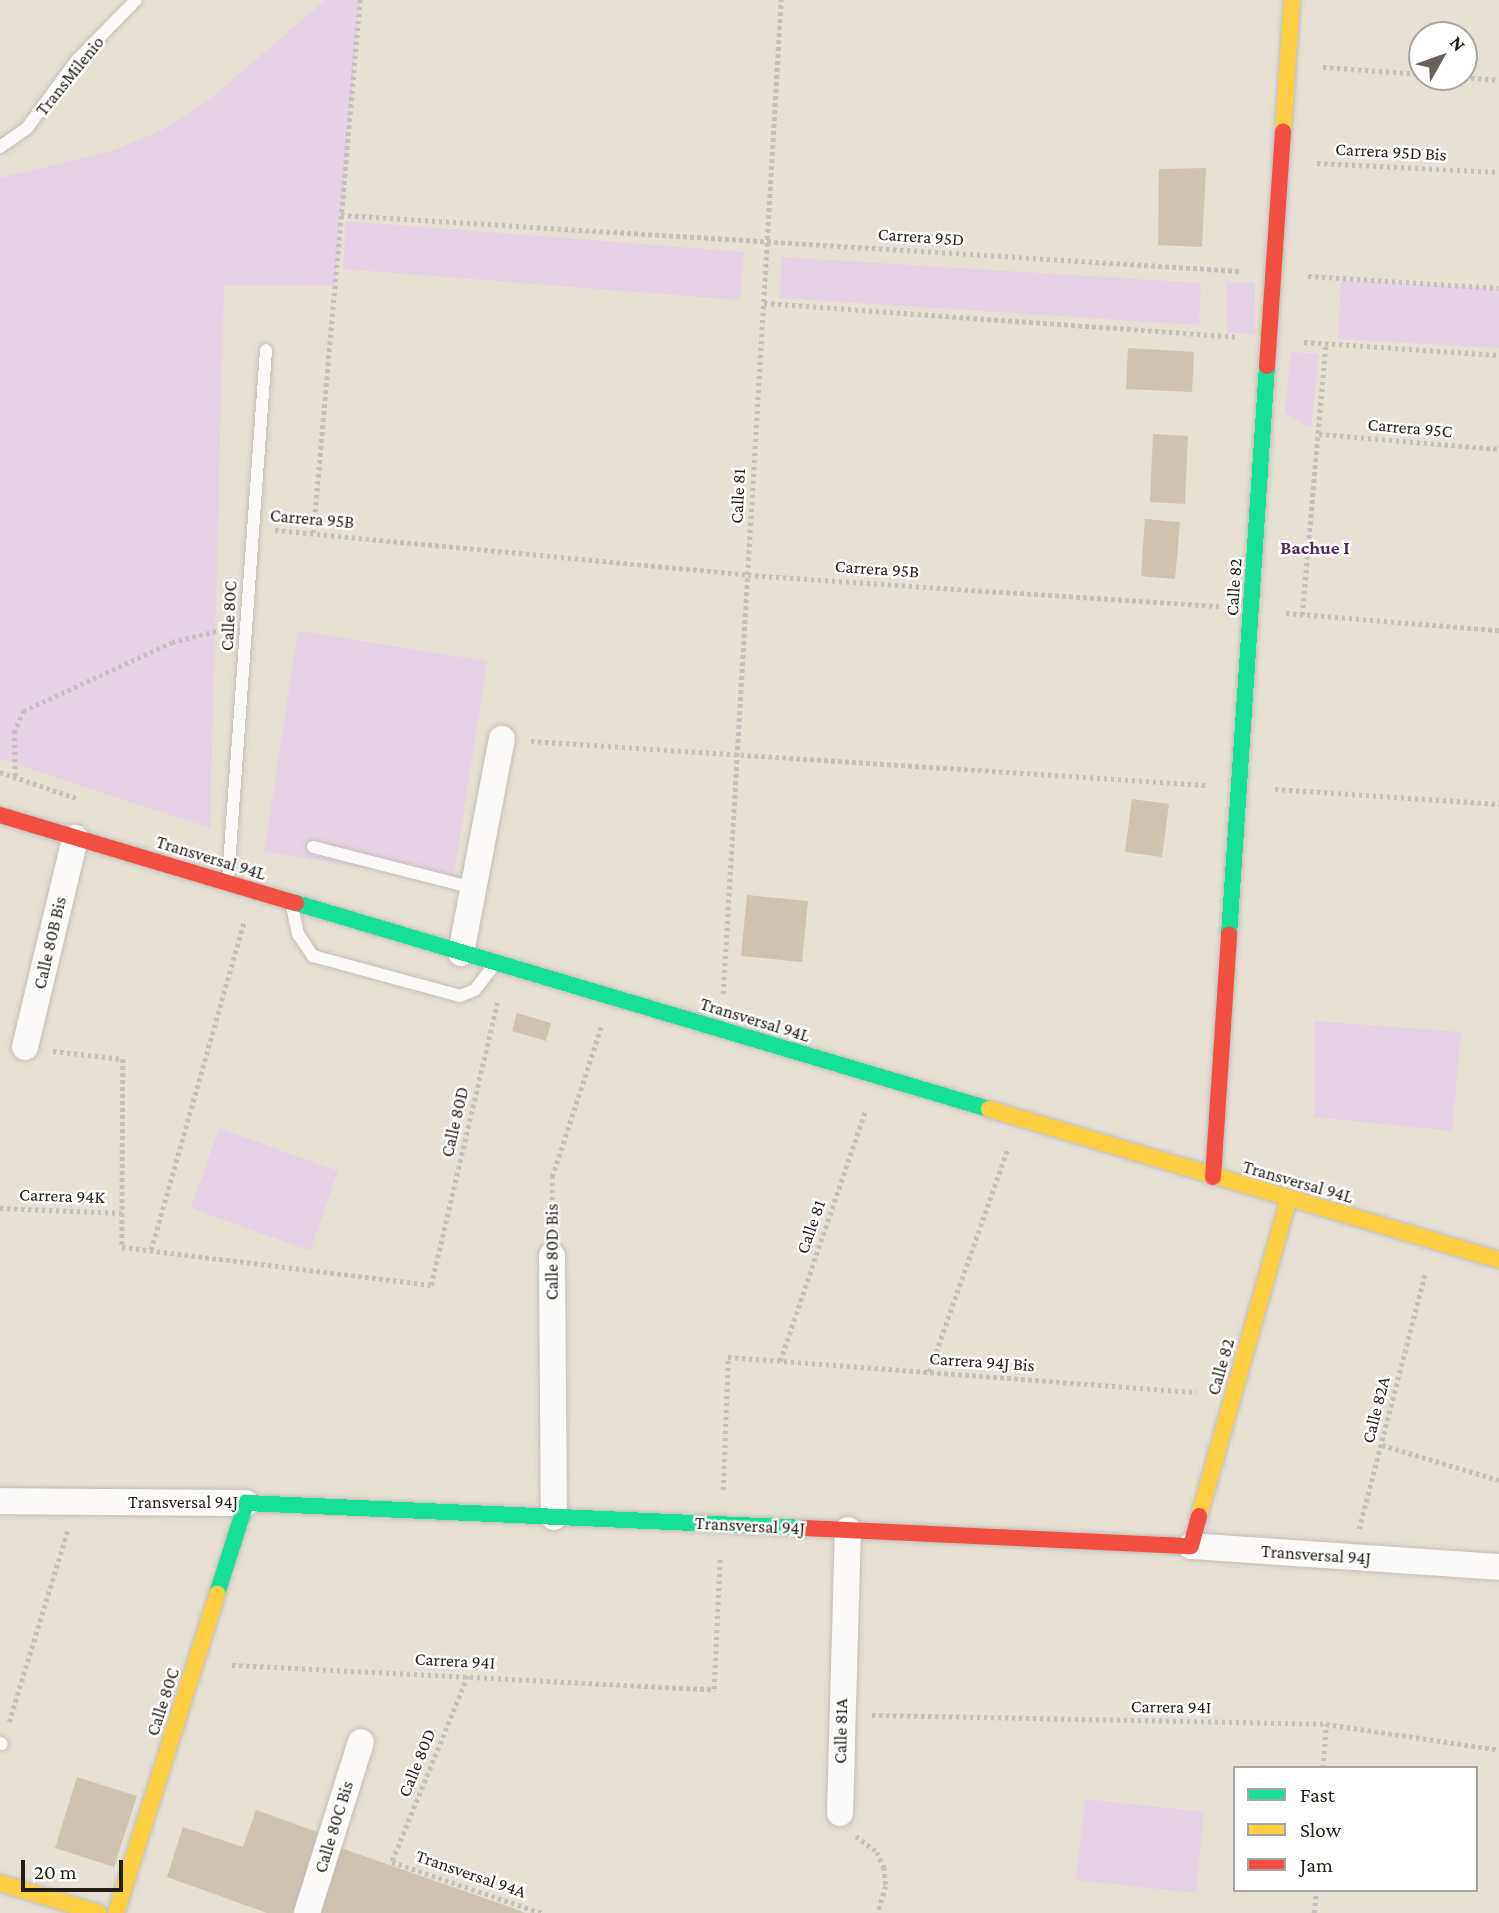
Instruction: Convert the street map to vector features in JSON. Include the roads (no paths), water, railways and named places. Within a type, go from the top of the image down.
[{"type":"street","name":"Calle 82","points":[[1213,1177],[1292,0]]},
{"type":"street","points":[[461,953],[502,739]]},
{"type":"street","name":"Transversal 94L","points":[[0,816],[1499,1260]]},
{"type":"street","name":"Calle 80B Bis","points":[[25,1047],[75,838]]},
{"type":"street","name":"Calle 82","points":[[1191,1546],[1289,1199]]},
{"type":"street","name":"Calle 80D Bis","points":[[552,1256],[554,1517]]},
{"type":"street","name":"Transversal 94J","points":[[0,1501],[246,1503],[1191,1546],[1499,1567]]},
{"type":"street","name":"Calle 80C","points":[[117,1913],[246,1503]]},
{"type":"street","name":"Calle 81A","points":[[840,1813],[840,1715],[848,1530]]},
{"type":"street","name":"Calle 80C Bis","points":[[307,1913],[361,1742]]},
{"type":"street","points":[[0,1883],[99,1913]]},
{"type":"lane","name":"TransMilenio","points":[[0,147],[27,128],[77,60],[136,0]]},
{"type":"lane","name":"Calle 80C","points":[[228,883],[267,350]]},
{"type":"lane","points":[[313,847],[474,888]]},
{"type":"lane","points":[[292,902],[298,934],[313,956],[460,996],[475,990],[500,965]]},
{"type":"district","name":"Bachue I","points":[[1315,548]]}]
